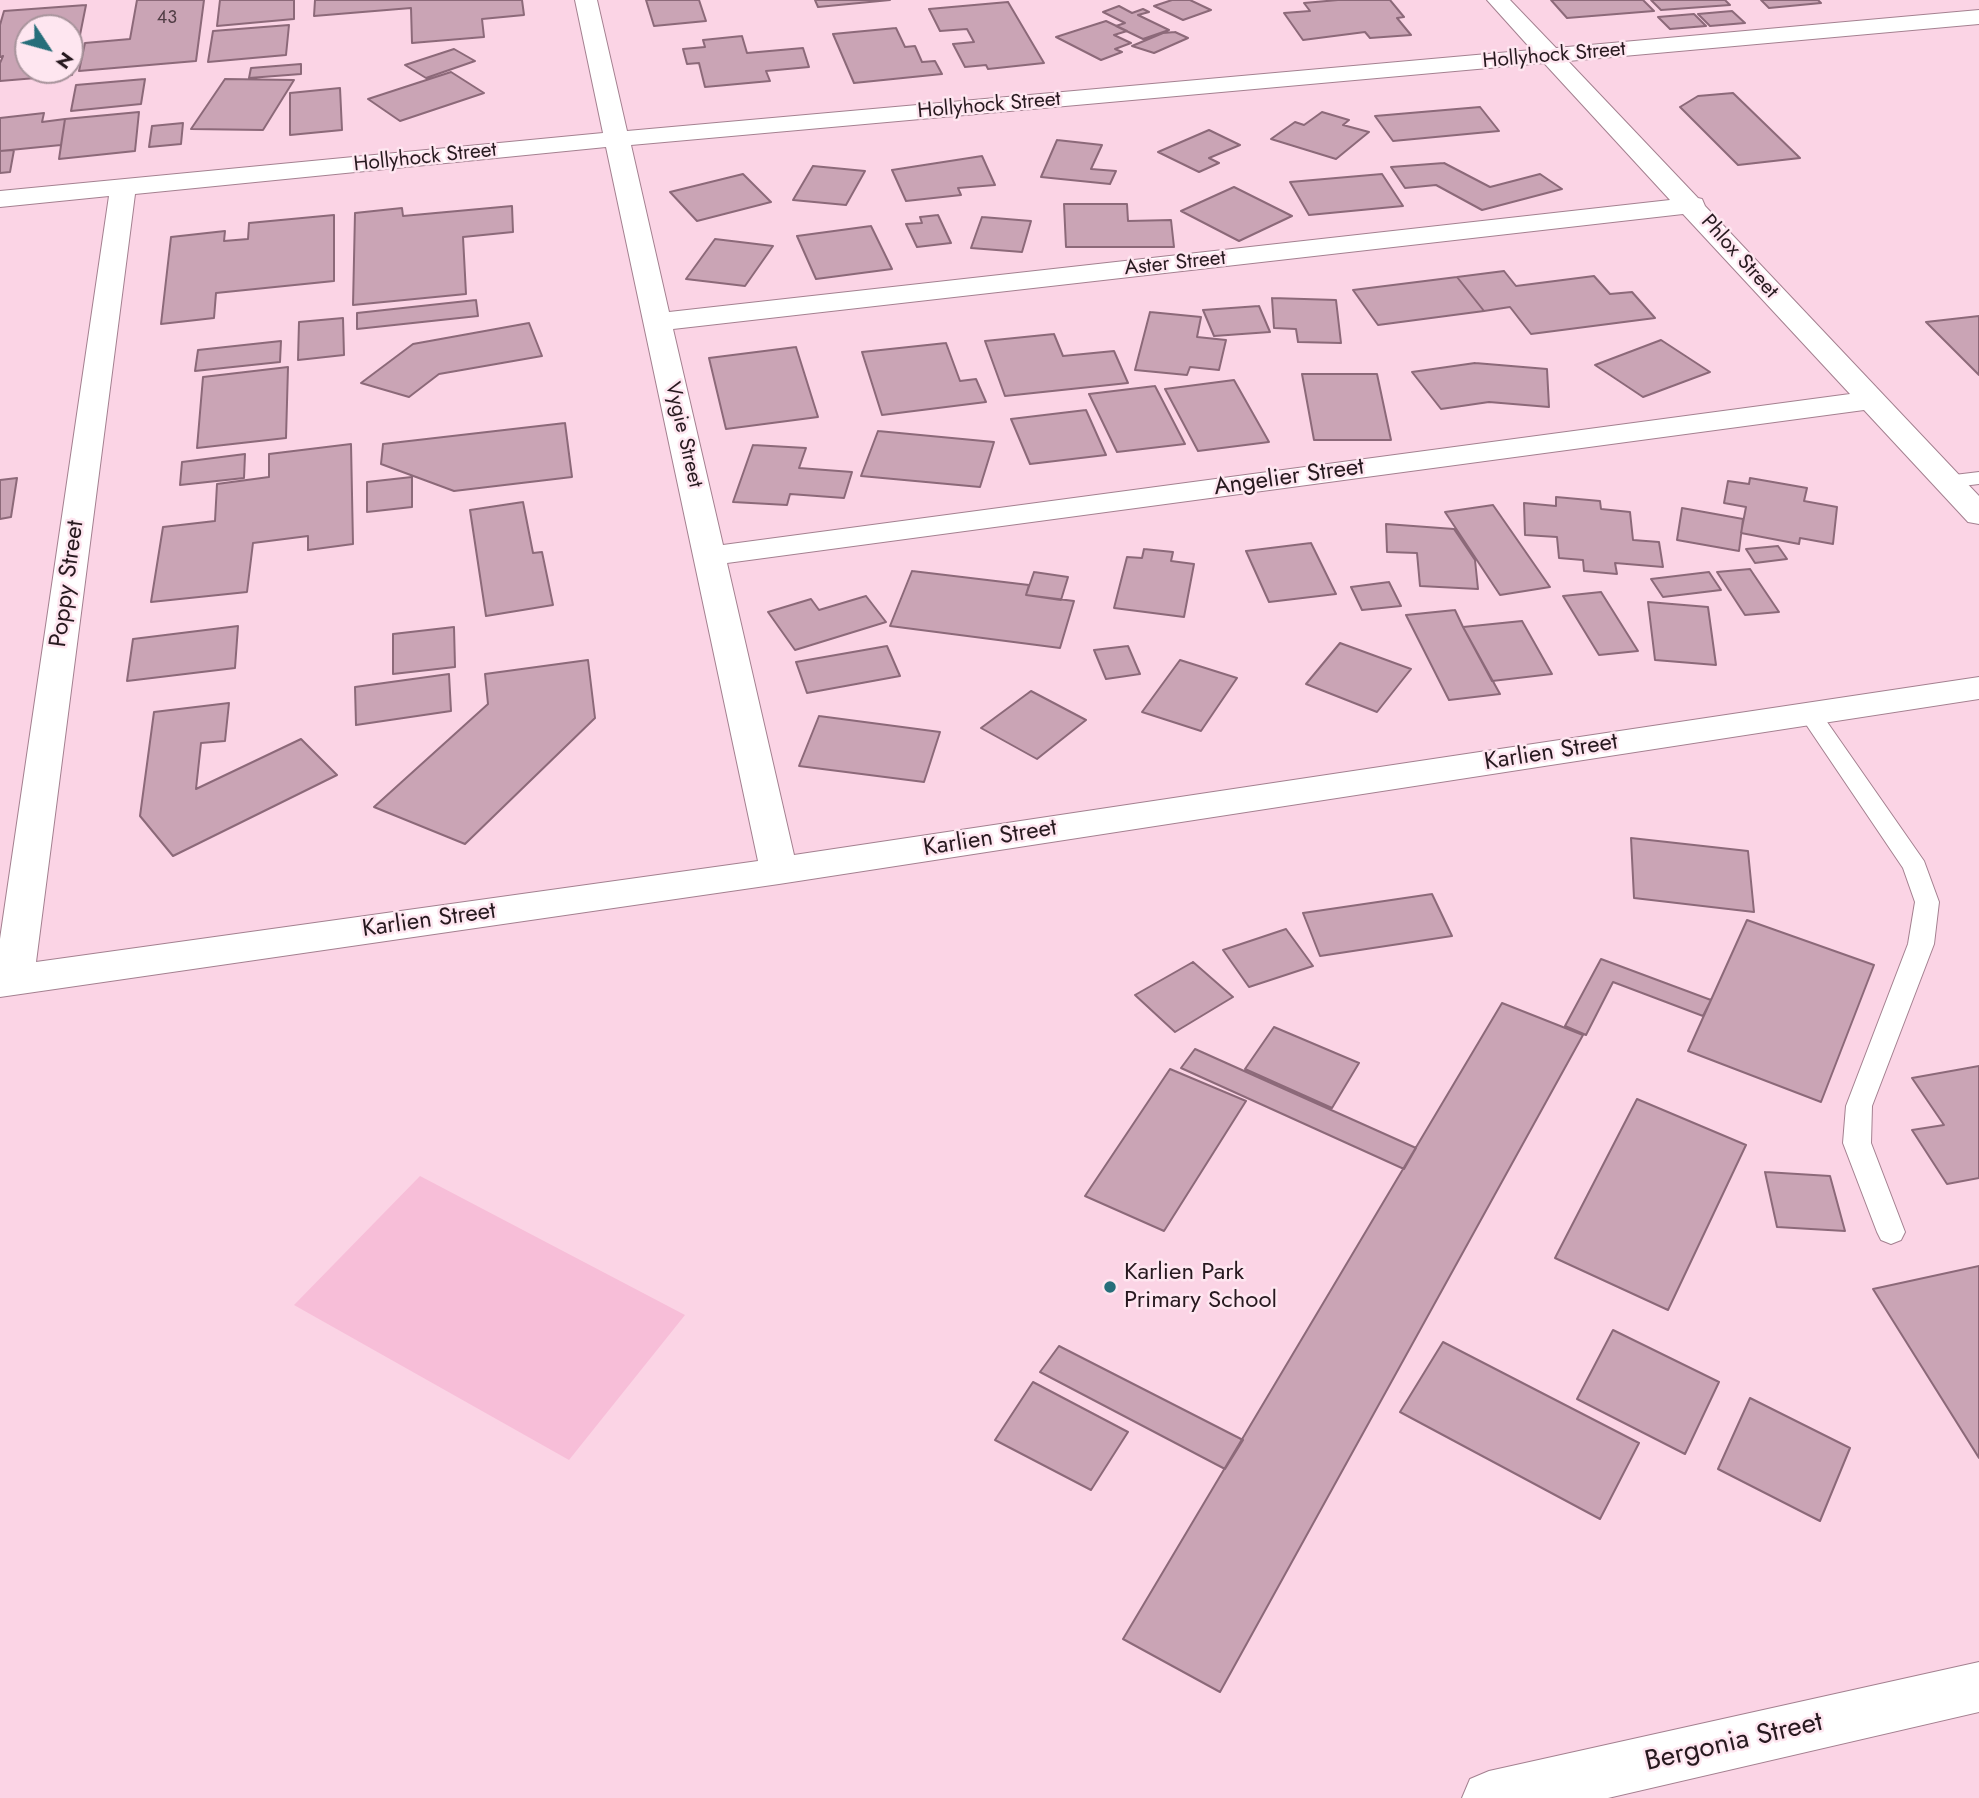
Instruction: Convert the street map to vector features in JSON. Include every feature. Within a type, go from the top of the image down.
[{"type":"street","name":"Vygie Street","points":[[586,0],[779,871]]},
{"type":"street","name":"Phlox Street","points":[[1498,0],[1693,205],[1868,400],[1979,515]]},
{"type":"street","name":"Hollyhock Street","points":[[0,199],[616,139],[1979,17]]},
{"type":"street","name":"Poppy Street","points":[[7,981],[123,187]]},
{"type":"street","name":"Aster Street","points":[[658,322],[1693,205]]},
{"type":"street","name":"Angelier Street","points":[[710,556],[1868,400]]},
{"type":"street","name":"Karlien Street","points":[[7,981],[779,871],[1979,688]]},
{"type":"street","name":"Bergonia Street","points":[[1489,1798],[1979,1687]]},
{"type":"lane","points":[[1947,482],[1979,478]]},
{"type":"lane","points":[[1810,714],[1915,867],[1927,902],[1921,944],[1859,1105],[1857,1143],[1891,1232]]},
{"type":"shaded area","points":[[420,1176],[685,1315],[569,1460],[294,1305]]},
{"type":"building","points":[[137,0],[204,0],[196,61],[84,71],[85,43],[130,39]]},
{"type":"building","points":[[220,0],[294,0],[294,19],[217,26]]},
{"type":"building","points":[[315,0],[522,0],[524,15],[482,19],[484,37],[412,43],[411,8],[314,16]]},
{"type":"building","points":[[646,0],[699,0],[706,21],[654,26]]},
{"type":"building","points":[[815,0],[890,0],[818,7]]},
{"type":"building","points":[[1172,0],[1190,0],[1211,10],[1183,20],[1154,6]]},
{"type":"building","points":[[1390,0],[1404,17],[1397,18],[1411,35],[1370,38],[1365,32],[1303,40],[1284,13],[1310,11],[1304,3]]},
{"type":"building","points":[[1551,0],[1643,0],[1654,11],[1567,18]]},
{"type":"building","points":[[1651,0],[1725,0],[1730,5],[1661,10]]},
{"type":"building","points":[[1761,0],[1818,0],[1821,3],[1769,8]]},
{"type":"building","points":[[1008,2],[1044,63],[988,69],[986,65],[965,67],[953,44],[974,42],[967,29],[940,31],[929,9]]},
{"type":"building","points":[[86,5],[84,15],[14,14],[14,80],[0,81],[0,63],[3,56],[0,57],[0,25],[4,11]]},
{"type":"building","points":[[1119,6],[1132,13],[1143,9],[1149,12],[1138,15],[1169,30],[1143,39],[1116,26],[1125,23],[1103,12]]},
{"type":"building","points":[[1732,11],[1745,23],[1710,26],[1698,14]]},
{"type":"building","points":[[1694,14],[1706,26],[1670,29],[1658,17]]},
{"type":"building","points":[[1106,21],[1127,31],[1114,35],[1131,43],[1115,49],[1122,52],[1101,60],[1056,37]]},
{"type":"building","points":[[289,25],[286,55],[208,62],[213,31]]},
{"type":"building","points":[[896,28],[905,47],[915,46],[922,62],[935,61],[942,74],[854,83],[833,34]]},
{"type":"building","points":[[1175,32],[1188,38],[1154,53],[1132,46],[1163,33]]},
{"type":"building","points":[[742,36],[747,53],[803,48],[809,67],[766,71],[770,81],[705,87],[699,63],[687,64],[683,49],[705,47],[703,40]]},
{"type":"building","points":[[454,49],[475,61],[426,78],[405,65]]},
{"type":"building","points":[[301,64],[301,74],[249,78],[251,68]]},
{"type":"building","points":[[451,72],[484,93],[400,121],[368,99]]},
{"type":"building","points":[[145,79],[141,104],[71,111],[76,85]]},
{"type":"building","points":[[225,79],[294,80],[263,130],[191,129]]},
{"type":"building","points":[[340,88],[342,130],[290,135],[290,93]]},
{"type":"building","points":[[1733,93],[1800,158],[1738,165],[1680,107],[1698,96]]},
{"type":"building","points":[[1480,107],[1499,131],[1393,141],[1375,116]]},
{"type":"building","points":[[139,112],[135,151],[59,159],[65,119]]},
{"type":"building","points":[[1322,112],[1349,120],[1343,125],[1369,132],[1336,159],[1271,139],[1295,122],[1304,125]]},
{"type":"building","points":[[44,113],[42,122],[65,119],[61,145],[0,151],[0,118]]},
{"type":"building","points":[[183,123],[181,144],[149,147],[152,126]]},
{"type":"building","points":[[1209,130],[1240,145],[1209,158],[1219,163],[1199,172],[1158,152]]},
{"type":"building","points":[[1057,140],[1102,145],[1091,169],[1116,171],[1110,184],[1041,177]]},
{"type":"building","points":[[14,150],[10,172],[0,173],[0,151]]},
{"type":"building","points":[[982,156],[995,185],[958,188],[961,195],[906,201],[892,170]]},
{"type":"building","points":[[1444,163],[1490,187],[1540,174],[1562,189],[1482,210],[1436,185],[1405,188],[1391,167]]},
{"type":"building","points":[[813,166],[865,171],[846,205],[793,200]]},
{"type":"building","points":[[743,174],[771,202],[697,221],[670,192]]},
{"type":"building","points":[[1382,174],[1403,206],[1309,215],[1290,182]]},
{"type":"building","points":[[1234,187],[1292,216],[1239,241],[1181,211]]},
{"type":"building","points":[[1064,204],[1127,204],[1128,221],[1171,220],[1174,247],[1066,247]]},
{"type":"building","points":[[512,206],[513,232],[463,237],[466,294],[353,305],[355,213],[402,208],[403,216]]},
{"type":"building","points":[[334,215],[334,281],[216,293],[214,318],[161,324],[171,237],[225,231],[224,241],[248,239],[249,223]]},
{"type":"building","points":[[938,215],[951,243],[917,247],[906,224],[922,223],[920,217]]},
{"type":"building","points":[[982,217],[1031,221],[1022,252],[971,248]]},
{"type":"building","points":[[871,226],[892,269],[816,279],[797,236]]},
{"type":"building","points":[[715,239],[773,246],[745,286],[686,279]]},
{"type":"building","points":[[1504,271],[1516,286],[1594,276],[1610,294],[1632,292],[1655,318],[1531,334],[1510,307],[1484,311],[1457,277]]},
{"type":"building","points":[[1457,277],[1484,311],[1378,325],[1353,290]]},
{"type":"building","points":[[1272,298],[1336,300],[1341,343],[1298,342],[1296,329],[1274,328]]},
{"type":"building","points":[[476,300],[478,316],[357,329],[357,313]]},
{"type":"building","points":[[1259,306],[1270,332],[1214,336],[1203,310]]},
{"type":"building","points":[[1150,312],[1201,317],[1197,337],[1226,340],[1219,370],[1190,367],[1187,375],[1135,370]]},
{"type":"building","points":[[1979,316],[1979,375],[1926,322]]},
{"type":"building","points":[[343,318],[344,355],[298,360],[299,322]]},
{"type":"building","points":[[529,323],[542,356],[439,374],[409,397],[361,383],[413,344]]},
{"type":"building","points":[[1054,334],[1063,356],[1114,351],[1128,383],[1005,396],[985,341]]},
{"type":"building","points":[[1661,340],[1710,372],[1643,397],[1595,365]]},
{"type":"building","points":[[281,341],[280,362],[195,371],[198,350]]},
{"type":"building","points":[[946,343],[960,381],[976,379],[986,402],[882,415],[862,352]]},
{"type":"building","points":[[796,347],[818,417],[726,429],[709,358]]},
{"type":"building","points":[[1475,363],[1547,369],[1549,407],[1489,402],[1441,409],[1412,372]]},
{"type":"building","points":[[288,367],[286,438],[197,448],[203,377]]},
{"type":"building","points":[[1302,374],[1377,374],[1391,440],[1314,440]]},
{"type":"building","points":[[1234,380],[1269,442],[1198,451],[1165,389]]},
{"type":"building","points":[[1155,386],[1185,444],[1117,452],[1089,394]]},
{"type":"building","points":[[1086,410],[1106,455],[1030,464],[1011,419]]},
{"type":"building","points":[[565,423],[572,477],[454,491],[381,464],[383,444]]},
{"type":"building","points":[[878,431],[994,442],[980,487],[861,476]]},
{"type":"building","points":[[351,444],[353,544],[308,550],[308,536],[253,543],[247,592],[151,602],[163,527],[215,521],[217,484],[269,477],[269,454]]},
{"type":"building","points":[[753,445],[806,448],[799,468],[852,472],[844,498],[790,494],[787,505],[733,502]]},
{"type":"building","points":[[245,454],[244,478],[180,485],[182,462]]},
{"type":"building","points":[[412,477],[412,507],[367,512],[367,482]]},
{"type":"building","points":[[17,478],[11,517],[0,519],[0,480]]},
{"type":"building","points":[[1750,478],[1807,488],[1804,501],[1837,507],[1833,544],[1800,538],[1799,544],[1741,533],[1746,507],[1724,503],[1728,481],[1749,484]]},
{"type":"building","points":[[1556,497],[1600,501],[1601,509],[1630,512],[1633,540],[1659,542],[1663,567],[1615,563],[1617,574],[1584,571],[1583,560],[1559,558],[1557,537],[1525,535],[1524,503],[1556,506]]},
{"type":"building","points":[[523,502],[533,553],[542,552],[553,605],[486,616],[470,510]]},
{"type":"building","points":[[1493,505],[1550,587],[1500,595],[1445,512]]},
{"type":"building","points":[[1682,508],[1743,519],[1739,551],[1677,540]]},
{"type":"building","points":[[1386,524],[1454,529],[1475,560],[1478,589],[1420,586],[1417,553],[1387,552]]},
{"type":"building","points":[[1311,543],[1336,594],[1269,602],[1246,551]]},
{"type":"building","points":[[1778,546],[1787,559],[1755,563],[1746,549]]},
{"type":"building","points":[[1144,549],[1173,552],[1171,561],[1194,564],[1184,617],[1114,608],[1127,557],[1142,558]]},
{"type":"building","points":[[1750,569],[1779,612],[1745,615],[1717,572]]},
{"type":"building","points":[[912,571],[1029,585],[1026,595],[1074,601],[1060,648],[890,626]]},
{"type":"building","points":[[1034,572],[1068,577],[1061,600],[1026,595]]},
{"type":"building","points":[[1709,572],[1721,590],[1663,597],[1651,579]]},
{"type":"building","points":[[1389,582],[1401,606],[1362,610],[1351,587]]},
{"type":"building","points":[[1601,592],[1638,651],[1599,655],[1563,596]]},
{"type":"building","points":[[866,596],[886,622],[795,650],[768,612],[811,599],[819,610]]},
{"type":"building","points":[[1648,602],[1708,607],[1716,665],[1655,660]]},
{"type":"building","points":[[1455,610],[1500,694],[1449,700],[1406,615]]},
{"type":"building","points":[[1522,621],[1552,674],[1492,681],[1463,627]]},
{"type":"building","points":[[238,626],[235,668],[127,681],[133,639]]},
{"type":"building","points":[[454,627],[455,667],[393,674],[393,634]]},
{"type":"building","points":[[1340,643],[1411,669],[1377,712],[1306,684]]},
{"type":"building","points":[[887,646],[900,676],[807,693],[796,662]]},
{"type":"building","points":[[1128,646],[1140,674],[1106,679],[1094,650]]},
{"type":"building","points":[[588,660],[595,718],[465,844],[374,807],[488,704],[485,674]]},
{"type":"building","points":[[1180,660],[1237,678],[1201,731],[1142,712]]},
{"type":"building","points":[[449,674],[451,711],[356,725],[355,687]]},
{"type":"building","points":[[1031,691],[1086,720],[1037,759],[981,728]]},
{"type":"building","points":[[229,703],[225,741],[201,743],[196,789],[301,739],[337,775],[173,856],[140,816],[154,712]]},
{"type":"building","points":[[819,716],[940,732],[924,782],[799,766]]},
{"type":"building","points":[[1631,838],[1748,851],[1754,912],[1634,898]]},
{"type":"building","points":[[1432,894],[1452,936],[1320,956],[1303,913]]},
{"type":"building","points":[[1747,920],[1874,965],[1821,1102],[1688,1051]]},
{"type":"building","points":[[1286,929],[1313,966],[1249,987],[1223,950]]},
{"type":"building","points":[[1601,959],[1711,1000],[1703,1016],[1613,982],[1586,1035],[1565,1026]]},
{"type":"building","points":[[1193,962],[1233,997],[1175,1032],[1135,995]]},
{"type":"building","points":[[1502,1003],[1583,1035],[1220,1692],[1123,1639]]},
{"type":"building","points":[[1274,1027],[1359,1063],[1332,1108],[1245,1069]]},
{"type":"building","points":[[1195,1049],[1416,1148],[1404,1169],[1181,1068]]},
{"type":"building","points":[[1979,1066],[1979,1178],[1947,1184],[1912,1130],[1944,1125],[1912,1078]]},
{"type":"building","points":[[1170,1069],[1246,1101],[1164,1231],[1085,1196]]},
{"type":"building","points":[[1637,1099],[1746,1145],[1668,1310],[1555,1258]]},
{"type":"building","points":[[1765,1172],[1830,1176],[1845,1231],[1777,1227]]},
{"type":"building","points":[[1979,1266],[1979,1458],[1873,1289]]},
{"type":"building","points":[[1613,1330],[1719,1382],[1685,1454],[1577,1399]]},
{"type":"building","points":[[1443,1342],[1639,1443],[1600,1519],[1400,1412]]},
{"type":"building","points":[[1059,1346],[1243,1440],[1225,1469],[1040,1372]]},
{"type":"building","points":[[1033,1382],[1128,1432],[1091,1490],[995,1440]]},
{"type":"building","points":[[1750,1398],[1850,1448],[1820,1521],[1718,1469]]},
{"type":"place","name":"Karlien Park Primary School","points":[[1110,1287]]}]
